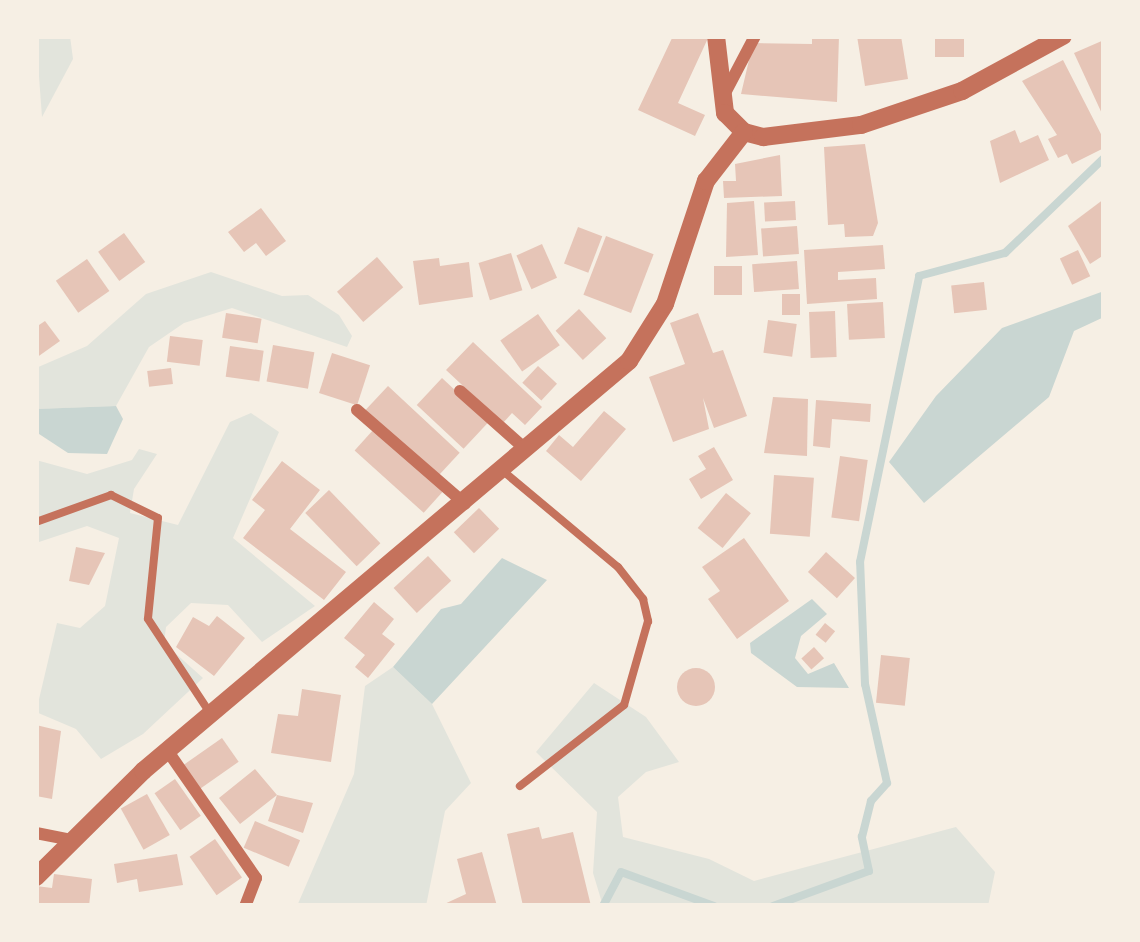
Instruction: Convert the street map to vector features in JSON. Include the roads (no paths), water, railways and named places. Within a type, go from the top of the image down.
[{"type":"street","points":[[716,36],[721,101],[744,133],[763,137],[861,125],[962,92],[1063,36]]},
{"type":"street","points":[[721,101],[755,36]]},
{"type":"street","points":[[36,877],[167,750],[466,505],[523,447],[628,361],[651,332],[706,181],[744,133]]},
{"type":"street","points":[[460,391],[523,447]]},
{"type":"street","points":[[357,410],[466,505]]},
{"type":"street","points":[[167,750],[253,872],[249,901],[265,906]]},
{"type":"street","points":[[36,833],[72,839]]},
{"type":"lane","points":[[503,471],[618,567],[643,599],[648,621],[624,705],[520,786]]},
{"type":"lane","points":[[36,522],[111,495],[158,518],[148,619],[211,714]]},
{"type":"waterway","points":[[773,906],[869,871],[862,837],[871,801],[887,783],[865,684],[860,562],[919,276],[1005,253],[1104,158]]},
{"type":"waterway","points":[[603,906],[621,872],[714,906]]}]
